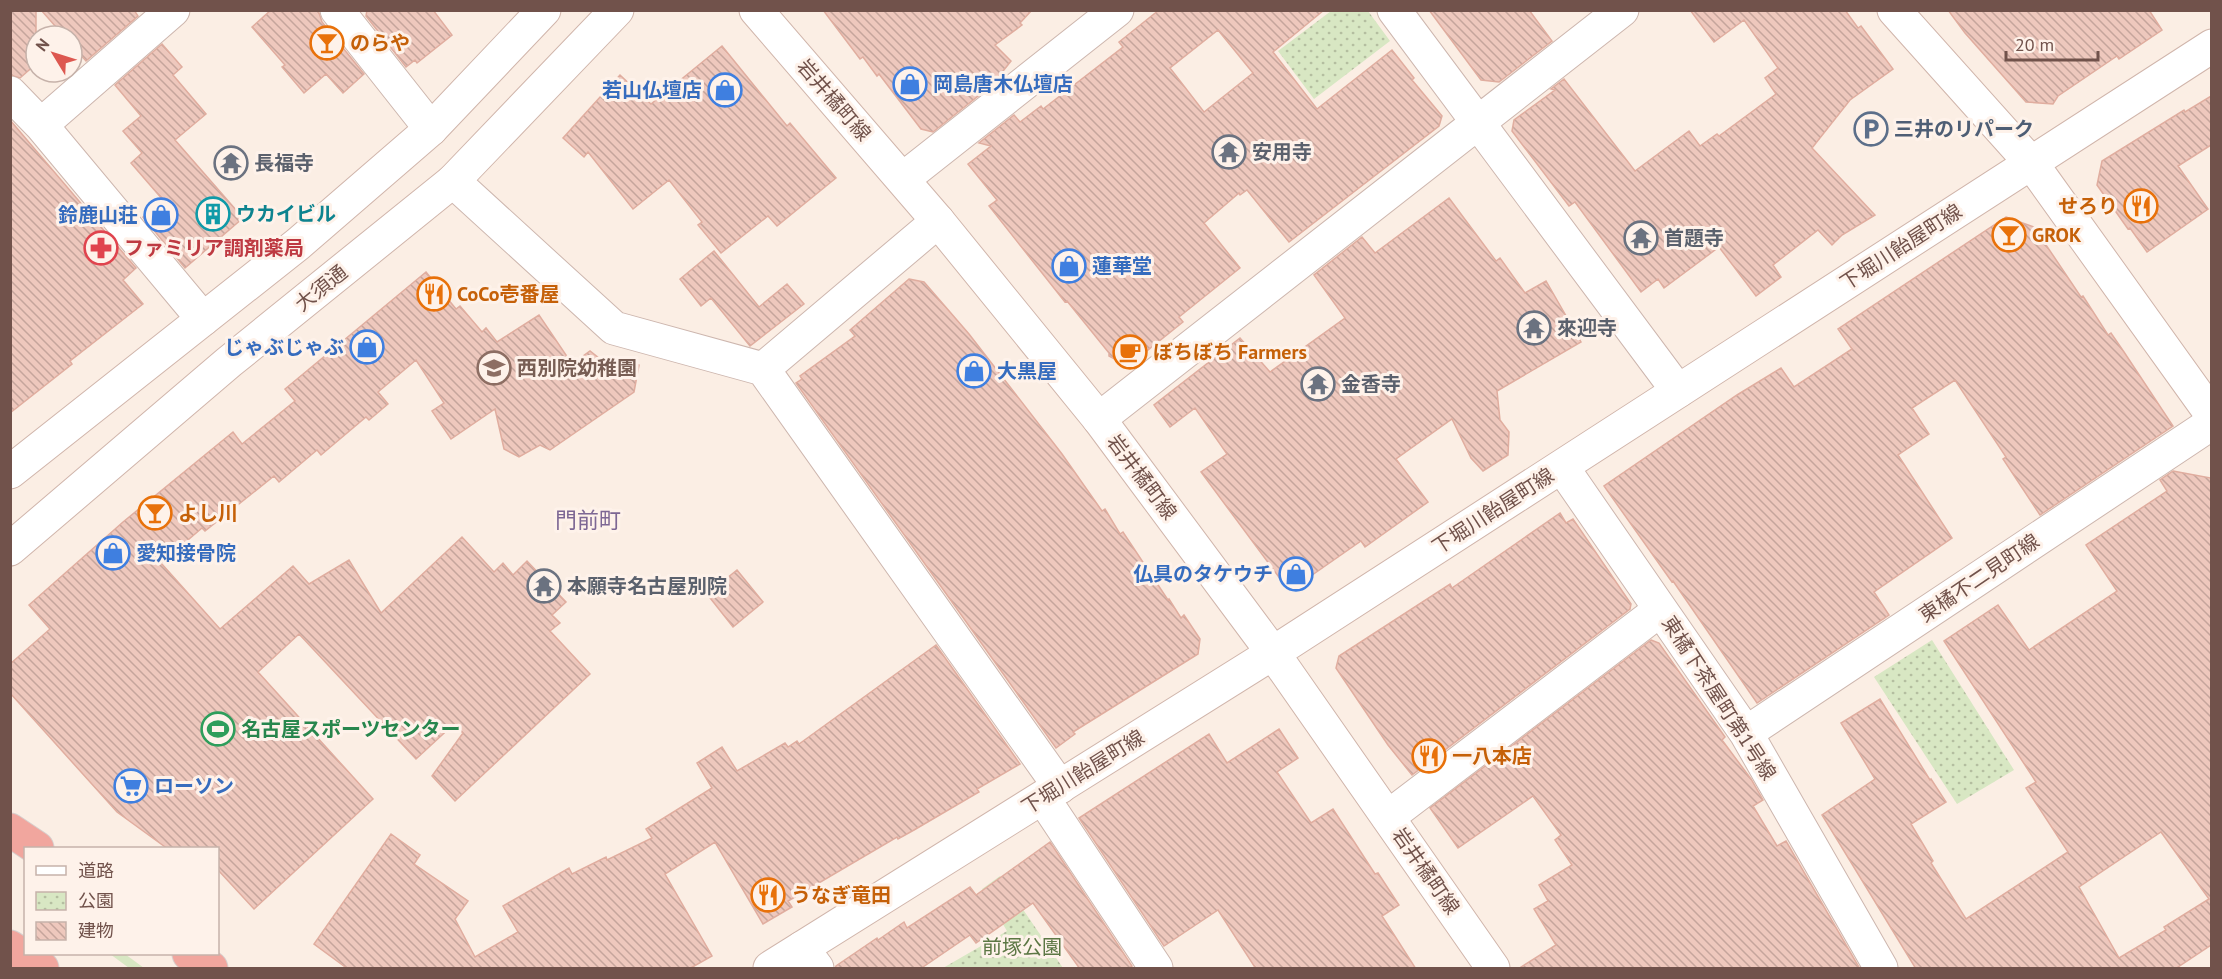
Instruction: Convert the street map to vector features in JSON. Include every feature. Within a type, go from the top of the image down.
[{"type":"highway","points":[[10,830],[34,847]]},
{"type":"highway","points":[[10,947],[42,969]]},
{"type":"highway","points":[[190,955],[211,969]]},
{"type":"street","points":[[41,125],[173,10]]},
{"type":"street","points":[[10,472],[298,244],[431,129],[544,10]]},
{"type":"street","name":"大須通","points":[[10,549],[229,362],[453,181],[617,10]]},
{"type":"street","name":"岩井橘町線","points":[[756,10],[938,220],[1099,419],[1273,653],[1493,969]]},
{"type":"street","points":[[903,179],[1117,10]]},
{"type":"street","points":[[1394,10],[1678,391]]},
{"type":"street","points":[[1099,419],[1622,10]]},
{"type":"street","points":[[1894,10],[2032,164],[2211,415]]},
{"type":"street","points":[[341,12],[431,129]]},
{"type":"street","name":"下堀川飴屋町線","points":[[770,969],[810,958],[1051,792],[1273,653],[2032,164],[2211,46]]},
{"type":"street","points":[[10,93],[41,125],[202,319]]},
{"type":"street","points":[[453,181],[614,328],[763,369],[1051,792],[1156,969]]},
{"type":"street","points":[[763,369],[938,220]]},
{"type":"street","name":"東橘不二見町線","points":[[1746,733],[2211,423]]},
{"type":"street","name":"東橘下茶屋町第1号線","points":[[1562,467],[1746,733],[1881,969]]},
{"type":"street","points":[[1388,817],[1660,609]]},
{"type":"green space","points":[[1331,11],[1368,11],[1390,41],[1314,99],[1278,51]]},
{"type":"green space","points":[[1932,640],[2014,770],[1957,804],[1874,677]]},
{"type":"green space","name":"前塚公園","points":[[1000,876],[1063,968],[943,968],[1007,931],[982,889]]},
{"type":"green space","points":[[111,955],[126,955],[144,968],[129,968]]},
{"type":"building","points":[[10,10],[36,10],[36,24],[24,24],[24,74],[20,78],[10,75]]},
{"type":"building","points":[[41,10],[134,10],[138,16],[86,61],[84,59],[84,24],[53,24]]},
{"type":"building","points":[[271,10],[318,10],[322,22],[364,74],[343,93],[326,74],[304,93],[282,67],[285,65],[252,27]]},
{"type":"building","points":[[367,10],[433,10],[452,35],[417,63],[415,60],[406,67],[366,16]]},
{"type":"building","points":[[823,10],[1032,10],[1020,23],[1022,25],[995,45],[1011,61],[992,85],[933,132],[921,129],[879,74],[877,76],[863,57],[860,59]]},
{"type":"building","points":[[1159,10],[1324,10],[1273,52],[1317,109],[1392,50],[1414,78],[1412,80],[1442,116],[1439,126],[1289,242],[1247,190],[1240,195],[1239,193],[1204,223],[1240,268],[1179,317],[1183,322],[1128,366],[1109,356],[1109,353],[1067,301],[1065,302],[989,206],[997,200],[968,164],[991,146],[979,143],[1014,115],[1020,122],[1041,106],[1043,109],[1123,47],[1119,42]],"holes":[[[1218,30],[1253,73],[1204,112],[1170,68]]]},
{"type":"building","points":[[1429,10],[1529,10],[1552,41],[1499,82],[1481,80]]},
{"type":"building","points":[[1690,10],[1845,10],[1858,28],[1861,26],[1893,69],[1850,100],[1812,148],[1875,215],[1842,235],[1832,245],[1818,230],[1773,265],[1781,277],[1756,296],[1719,247],[1664,288],[1658,279],[1641,292],[1575,202],[1569,206],[1512,131],[1514,120],[1555,90],[1551,89],[1564,79],[1635,171],[1689,131],[1700,146],[1717,134],[1719,136],[1776,94],[1765,78],[1778,68],[1744,20],[1714,42]]},
{"type":"building","points":[[1948,10],[2149,10],[2162,30],[2119,59],[2117,56],[2058,96],[2053,104],[2026,102],[1965,33]]},
{"type":"building","points":[[162,44],[182,67],[173,75],[206,114],[175,140],[243,218],[185,268],[143,217],[163,200],[131,163],[142,153],[123,131],[141,116],[115,85]]},
{"type":"building","points":[[722,46],[787,126],[790,123],[836,178],[777,226],[768,216],[721,253],[698,225],[702,222],[669,180],[633,209],[588,152],[584,157],[563,138],[620,75],[651,104]]},
{"type":"building","points":[[2211,96],[2211,145],[2178,166],[2208,209],[2147,252],[2097,185],[2102,161],[2184,110],[2185,112]]},
{"type":"building","points":[[10,120],[136,268],[123,280],[143,304],[70,361],[72,364],[10,413]]},
{"type":"building","points":[[1449,198],[1496,261],[1500,258],[1525,293],[1546,281],[1581,342],[1497,391],[1500,420],[1509,432],[1508,455],[1483,471],[1471,458],[1452,419],[1396,459],[1428,502],[1365,547],[1361,541],[1295,587],[1284,584],[1201,472],[1227,454],[1195,408],[1170,427],[1154,405],[1240,338],[1270,372],[1345,318],[1314,275],[1362,237],[1375,253]]},
{"type":"building","points":[[2006,217],[2034,227],[2108,335],[2111,333],[2173,426],[2040,515],[2003,459],[2006,457],[1955,380],[1912,408],[1929,434],[1898,455],[1952,538],[1874,592],[1889,615],[1757,703],[1604,486],[1737,395],[1781,368],[1794,387],[1852,349],[1838,329]]},
{"type":"building","points":[[714,251],[759,307],[787,284],[804,304],[750,346],[711,298],[701,306],[680,279]]},
{"type":"building","points":[[426,272],[456,309],[460,306],[482,332],[486,328],[497,342],[539,315],[572,364],[590,351],[599,358],[639,365],[634,392],[550,450],[540,445],[519,457],[504,449],[495,409],[451,439],[432,411],[444,403],[416,360],[378,392],[388,404],[369,420],[366,417],[321,455],[317,450],[279,482],[274,476],[205,531],[202,528],[161,563],[220,629],[293,566],[309,584],[349,560],[381,613],[462,537],[494,572],[503,563],[513,575],[527,561],[566,602],[552,615],[560,623],[550,631],[590,674],[455,801],[432,776],[463,733],[454,724],[416,759],[299,634],[258,672],[373,799],[254,909],[219,871],[219,847],[165,847],[117,812],[10,693],[10,664],[50,629],[29,605],[123,522],[233,432],[242,444],[295,401],[285,389]]},
{"type":"building","points":[[909,279],[924,282],[969,334],[1062,454],[1102,511],[1105,509],[1120,534],[1123,532],[1168,600],[1181,618],[1184,615],[1200,639],[1198,654],[1073,732],[1075,734],[1056,748],[796,383],[802,379],[800,376],[855,336],[850,330]]},
{"type":"building","points":[[2173,471],[2211,478],[2211,945],[2175,969],[1916,969],[1822,815],[1875,779],[1841,723],[1880,699],[1946,802],[1911,824],[1933,861],[1931,863],[1966,919],[2068,852],[2026,788],[2036,782],[1944,641],[1998,605],[2029,650],[2117,591],[2086,545],[2167,491],[2160,480]],"holes":[[[2161,832],[2209,899],[2164,927],[2166,930],[2119,958],[2079,887]]]},
{"type":"building","points":[[1560,513],[1566,523],[1573,519],[1631,604],[1630,609],[1412,775],[1388,745],[1336,668],[1339,656],[1450,584],[1452,588]]},
{"type":"building","points":[[737,570],[763,602],[733,627],[707,594]]},
{"type":"building","points":[[1651,640],[1659,643],[1725,737],[1722,740],[1751,779],[1763,800],[1753,806],[1777,846],[1786,841],[1860,969],[1518,969],[1556,945],[1534,909],[1548,901],[1539,885],[1572,865],[1555,840],[1561,835],[1533,796],[1458,848],[1430,808]]},
{"type":"building","points":[[936,645],[1020,764],[977,789],[979,792],[788,901],[792,907],[763,924],[715,842],[665,874],[712,956],[689,969],[348,969],[314,944],[391,834],[420,855],[414,864],[468,901],[455,919],[475,957],[518,932],[503,906],[569,868],[572,874],[652,838],[646,829],[712,788],[697,763],[722,747],[737,771],[785,743],[788,747],[797,741],[799,744]]},
{"type":"building","points":[[1279,729],[1298,758],[1277,772],[1311,823],[1333,809],[1375,874],[1378,873],[1399,905],[1382,916],[1416,969],[1256,969],[1218,910],[1164,946],[1079,818],[1209,734],[1227,763]]},
{"type":"building","points":[[1050,842],[1132,966],[1128,969],[1080,969],[1033,903],[976,943],[970,935],[920,969],[835,969],[836,966],[877,938],[878,940],[904,922],[907,928],[970,887],[976,895]]},
{"type":"place","name":"のらや","points":[[327,43]]},
{"type":"place","name":"岡島唐木仏壇店","points":[[910,84]]},
{"type":"place","name":"若山仏壇店","points":[[725,90]]},
{"type":"place","name":"三井のリパーク","points":[[1871,129]]},
{"type":"place","name":"安用寺","points":[[1229,152]]},
{"type":"place","name":"長福寺","points":[[231,163]]},
{"type":"place","name":"せろり","points":[[2141,206]]},
{"type":"place","name":"ウカイビル","points":[[213,214]]},
{"type":"place","name":"鈴鹿山荘","points":[[161,215]]},
{"type":"place","name":"GROK","points":[[2009,235]]},
{"type":"place","name":"首題寺","points":[[1641,238]]},
{"type":"place","name":"ファミリア調剤薬局","points":[[101,248]]},
{"type":"place","name":"蓮華堂","points":[[1069,266]]},
{"type":"place","name":"CoCo壱番屋","points":[[434,294]]},
{"type":"place","name":"來迎寺","points":[[1534,328]]},
{"type":"place","name":"じゃぶじゃぶ","points":[[367,347]]},
{"type":"place","name":"ぼちぼち Farmers","points":[[1130,352]]},
{"type":"place","name":"西別院幼稚園","points":[[494,368]]},
{"type":"place","name":"大黒屋","points":[[974,371]]},
{"type":"place","name":"金香寺","points":[[1318,384]]},
{"type":"place","name":"よし川","points":[[155,513]]},
{"type":"place","name":"愛知接骨院","points":[[113,553]]},
{"type":"place","name":"仏具のタケウチ","points":[[1296,574]]},
{"type":"place","name":"本願寺名古屋別院","points":[[544,586]]},
{"type":"place","name":"名古屋スポーツセンター","points":[[218,729]]},
{"type":"place","name":"一八本店","points":[[1429,756]]},
{"type":"place","name":"ローソン","points":[[131,786]]},
{"type":"place","name":"うなぎ竜田","points":[[768,895]]},
{"type":"district","name":"門前町","points":[[588,520]]}]
